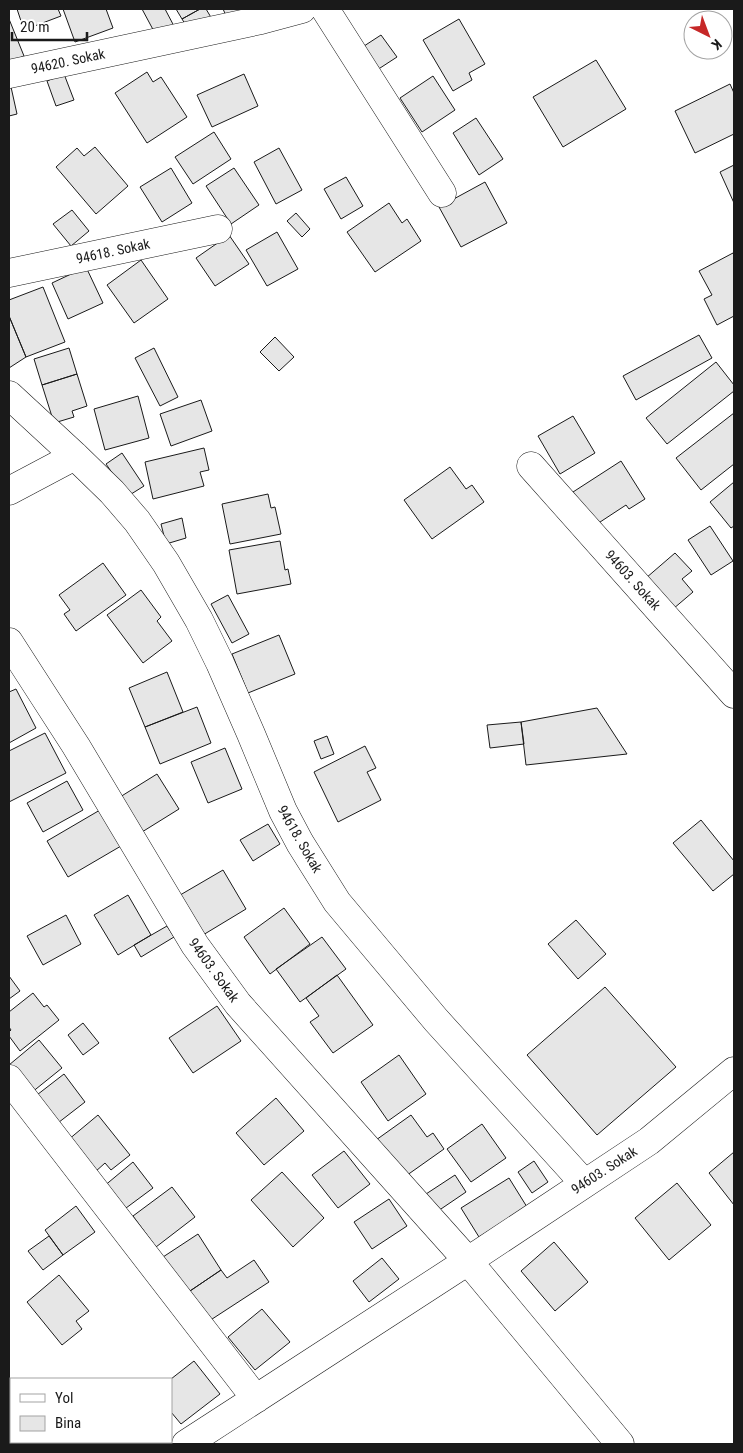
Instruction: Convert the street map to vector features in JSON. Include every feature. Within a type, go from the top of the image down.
[{"type":"street","name":"94620. Sokak","points":[[9,74],[252,22],[302,9]]},
{"type":"street","points":[[325,9],[442,192]]},
{"type":"street","name":"94618. Sokak","points":[[9,273],[218,229]]},
{"type":"street","name":"94618. Sokak","points":[[9,395],[112,492],[137,522],[166,563],[183,590],[220,663],[283,812],[337,902],[436,1020],[584,1183]]},
{"type":"street","points":[[9,491],[75,456]]},
{"type":"street","name":"94603. Sokak","points":[[531,466],[734,694]]},
{"type":"street","name":"94603. Sokak","points":[[9,642],[76,746],[195,945],[238,1004],[468,1261],[620,1444]]},
{"type":"street","name":"94603. Sokak","points":[[186,1444],[468,1261],[648,1141],[734,1071]]},
{"type":"street","points":[[9,1079],[256,1399]]},
{"type":"building","points":[[17,9],[58,9],[61,16],[24,30]]},
{"type":"building","points":[[63,9],[106,9],[113,28],[75,42]]},
{"type":"building","points":[[142,9],[165,9],[175,28],[157,37]]},
{"type":"building","points":[[176,9],[200,9],[182,19]]},
{"type":"building","points":[[200,9],[206,9],[212,19],[190,32],[182,19]]},
{"type":"building","points":[[223,9],[261,9],[229,22]]},
{"type":"building","points":[[9,19],[24,56],[9,63]]},
{"type":"building","points":[[459,19],[485,64],[469,73],[472,80],[453,91],[423,40]]},
{"type":"building","points":[[381,35],[397,57],[377,70],[361,48]]},
{"type":"building","points":[[596,60],[626,109],[563,147],[533,97]]},
{"type":"building","points":[[147,72],[153,82],[161,77],[187,117],[147,143],[115,93]]},
{"type":"building","points":[[64,74],[74,100],[56,106],[47,81]]},
{"type":"building","points":[[244,74],[258,106],[212,127],[197,95]]},
{"type":"building","points":[[433,76],[455,110],[422,132],[400,98]]},
{"type":"building","points":[[730,84],[734,93],[734,134],[695,153],[675,111]]},
{"type":"building","points":[[9,87],[11,87],[17,114],[9,116]]},
{"type":"building","points":[[476,118],[503,159],[479,175],[453,133]]},
{"type":"building","points":[[214,132],[231,159],[193,184],[175,157]]},
{"type":"building","points":[[95,147],[128,186],[96,214],[56,167],[77,148],[84,156]]},
{"type":"building","points":[[279,148],[302,190],[276,204],[254,162]]},
{"type":"building","points":[[734,165],[734,203],[720,172]]},
{"type":"building","points":[[171,168],[192,203],[162,222],[140,187]]},
{"type":"building","points":[[234,168],[259,205],[231,224],[206,186]]},
{"type":"building","points":[[346,177],[363,206],[341,219],[324,189]]},
{"type":"building","points":[[485,182],[507,223],[461,247],[439,207]]},
{"type":"building","points":[[389,203],[402,223],[407,219],[421,241],[375,272],[347,232]]},
{"type":"building","points":[[72,210],[89,231],[71,246],[53,224]]},
{"type":"building","points":[[296,213],[310,229],[302,237],[287,221]]},
{"type":"building","points":[[277,232],[298,269],[267,286],[246,250]]},
{"type":"building","points":[[229,235],[249,264],[215,286],[196,258]]},
{"type":"building","points":[[733,253],[734,316],[717,325],[704,299],[712,295],[699,271]]},
{"type":"building","points":[[141,260],[168,299],[134,323],[107,285]]},
{"type":"building","points":[[86,267],[103,303],[68,319],[52,283]]},
{"type":"building","points":[[43,287],[65,342],[26,357],[9,316],[9,300]]},
{"type":"building","points":[[9,316],[26,357],[9,368]]},
{"type":"building","points":[[699,335],[712,358],[636,400],[623,376]]},
{"type":"building","points":[[275,337],[294,357],[279,371],[260,352]]},
{"type":"building","points":[[69,348],[77,374],[42,385],[34,359]]},
{"type":"building","points":[[154,348],[178,397],[160,406],[135,358]]},
{"type":"building","points":[[716,362],[734,385],[734,391],[667,444],[646,418]]},
{"type":"building","points":[[77,374],[87,406],[72,411],[74,417],[54,423],[42,385]]},
{"type":"building","points":[[138,396],[149,438],[105,450],[94,409]]},
{"type":"building","points":[[201,400],[212,431],[171,446],[160,414]]},
{"type":"building","points":[[734,413],[734,464],[701,490],[676,458]]},
{"type":"building","points":[[573,416],[595,453],[560,474],[538,436]]},
{"type":"building","points":[[204,448],[209,470],[200,472],[204,486],[153,499],[145,462]]},
{"type":"building","points":[[122,453],[144,486],[128,496],[106,464]]},
{"type":"building","points":[[621,461],[645,499],[629,509],[626,505],[594,526],[573,492]]},
{"type":"building","points":[[450,467],[466,489],[472,485],[484,502],[432,539],[404,500]]},
{"type":"building","points":[[734,482],[734,526],[731,528],[710,502]]},
{"type":"building","points":[[268,494],[271,508],[275,507],[281,534],[230,544],[222,504]]},
{"type":"building","points":[[182,518],[186,538],[166,544],[161,524]]},
{"type":"building","points":[[710,526],[733,561],[711,575],[688,540]]},
{"type":"building","points":[[280,541],[285,570],[288,569],[291,584],[237,594],[229,550]]},
{"type":"building","points":[[675,553],[692,571],[682,579],[693,592],[673,609],[646,578]]},
{"type":"building","points":[[103,563],[126,595],[76,631],[64,614],[70,610],[59,595]]},
{"type":"building","points":[[141,590],[161,617],[157,621],[172,641],[143,663],[107,615]]},
{"type":"building","points":[[228,595],[249,634],[232,643],[211,604]]},
{"type":"building","points":[[279,635],[295,674],[248,693],[232,654]]},
{"type":"building","points":[[167,672],[183,712],[145,727],[129,688]]},
{"type":"building","points":[[16,689],[36,728],[9,743],[9,692]]},
{"type":"building","points":[[197,707],[211,743],[160,764],[145,727]]},
{"type":"building","points":[[597,708],[627,754],[526,765],[521,722]]},
{"type":"building","points":[[521,722],[524,744],[490,748],[487,725]]},
{"type":"building","points":[[45,733],[66,773],[9,802],[9,751]]},
{"type":"building","points":[[327,736],[334,754],[321,759],[314,741]]},
{"type":"building","points":[[365,746],[376,768],[367,772],[381,800],[338,822],[314,772]]},
{"type":"building","points":[[225,748],[242,789],[208,803],[191,762]]},
{"type":"building","points":[[157,774],[179,809],[142,832],[120,797]]},
{"type":"building","points":[[67,781],[83,810],[43,832],[27,803]]},
{"type":"building","points":[[100,810],[121,846],[68,877],[47,841]]},
{"type":"building","points":[[701,820],[734,861],[734,874],[713,891],[673,843]]},
{"type":"building","points":[[268,824],[280,844],[253,861],[240,840]]},
{"type":"building","points":[[223,870],[246,909],[198,938],[175,898]]},
{"type":"building","points":[[128,895],[151,935],[118,955],[94,915]]},
{"type":"building","points":[[284,908],[310,944],[270,974],[244,937]]},
{"type":"building","points":[[66,915],[81,944],[43,965],[27,936]]},
{"type":"building","points":[[576,920],[606,954],[578,979],[548,944]]},
{"type":"building","points":[[167,926],[174,937],[141,957],[134,945]]},
{"type":"building","points":[[322,937],[346,969],[300,1002],[276,969]]},
{"type":"building","points":[[337,975],[373,1025],[333,1053],[310,1022],[319,1016],[306,998]]},
{"type":"building","points":[[9,976],[20,991],[9,999]]},
{"type":"building","points":[[605,987],[676,1067],[597,1135],[527,1055]]},
{"type":"building","points":[[33,993],[44,1007],[47,1005],[59,1020],[20,1051],[9,1036],[11,1030],[9,1027],[9,1012]]},
{"type":"building","points":[[217,1006],[241,1041],[193,1073],[169,1038]]},
{"type":"building","points":[[83,1023],[99,1043],[83,1055],[68,1035]]},
{"type":"building","points":[[39,1040],[62,1068],[31,1093],[9,1065]]},
{"type":"building","points":[[399,1055],[426,1094],[388,1121],[361,1082]]},
{"type":"building","points":[[64,1074],[85,1102],[54,1126],[33,1098]]},
{"type":"building","points":[[276,1098],[304,1131],[264,1165],[236,1133]]},
{"type":"building","points":[[98,1115],[130,1155],[111,1170],[105,1163],[95,1172],[68,1140]]},
{"type":"building","points":[[411,1115],[427,1137],[433,1133],[444,1149],[403,1178],[376,1140]]},
{"type":"building","points":[[482,1124],[506,1158],[471,1182],[447,1149]]},
{"type":"building","points":[[344,1151],[370,1184],[338,1208],[312,1175]]},
{"type":"building","points":[[734,1152],[734,1205],[709,1173]]},
{"type":"building","points":[[534,1161],[548,1182],[532,1193],[518,1172]]},
{"type":"building","points":[[133,1162],[153,1188],[122,1211],[103,1187]]},
{"type":"building","points":[[282,1172],[324,1218],[293,1247],[251,1200]]},
{"type":"building","points":[[455,1175],[466,1192],[438,1211],[426,1194]]},
{"type":"building","points":[[509,1178],[527,1207],[479,1237],[461,1208]]},
{"type":"building","points":[[677,1183],[711,1225],[669,1260],[635,1218]]},
{"type":"building","points":[[172,1187],[195,1217],[156,1247],[133,1216]]},
{"type":"building","points":[[389,1199],[407,1226],[372,1249],[354,1222]]},
{"type":"building","points":[[76,1206],[95,1232],[63,1255],[45,1230]]},
{"type":"building","points":[[198,1234],[221,1270],[187,1293],[163,1257]]},
{"type":"building","points":[[49,1236],[63,1255],[43,1270],[28,1251]]},
{"type":"building","points":[[554,1242],[588,1282],[555,1311],[521,1271]]},
{"type":"building","points":[[382,1258],[399,1279],[369,1302],[353,1281]]},
{"type":"building","points":[[254,1260],[269,1282],[206,1323],[187,1293],[221,1270],[227,1278]]},
{"type":"building","points":[[59,1275],[89,1311],[76,1321],[82,1329],[62,1345],[27,1302]]},
{"type":"building","points":[[262,1309],[290,1342],[255,1370],[228,1337]]},
{"type":"building","points":[[194,1361],[220,1394],[181,1424],[172,1413],[172,1378]]}]
